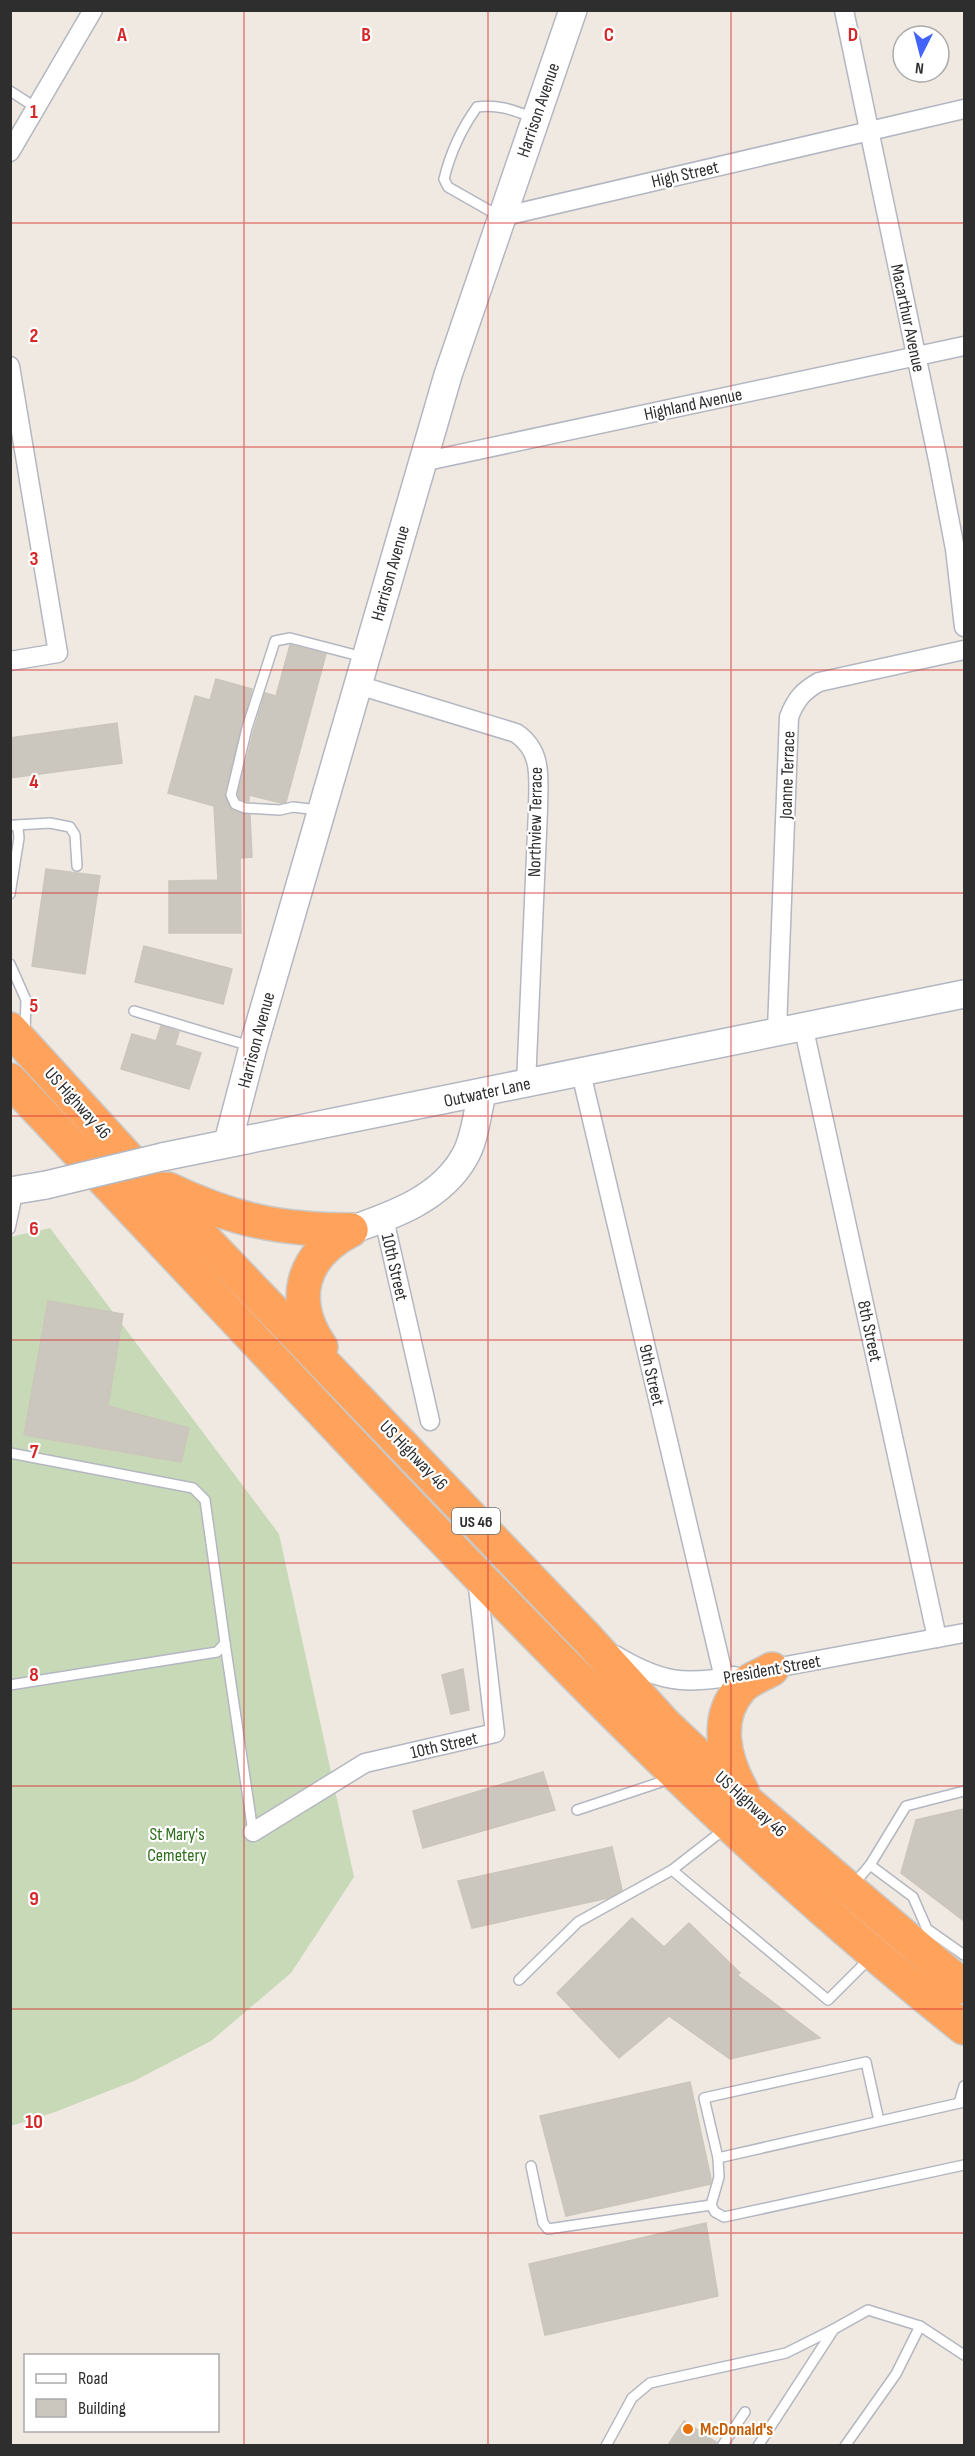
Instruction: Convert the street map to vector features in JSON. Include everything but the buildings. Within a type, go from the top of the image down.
[{"type":"highway","name":"US Highway 46","points":[[17,1036],[154,1168],[345,1384],[588,1639],[665,1724],[741,1815],[874,1954],[964,2033]]},
{"type":"highway","name":"US Highway 46","points":[[10,1080],[477,1574],[626,1727],[678,1776],[741,1815],[849,1890],[963,1975]]},
{"type":"highway","points":[[154,1168],[210,1209],[253,1222],[305,1230],[351,1230]]},
{"type":"highway","points":[[345,1384],[309,1331],[303,1310],[303,1290],[308,1272],[317,1255],[332,1240],[351,1230]]},
{"type":"highway","points":[[741,1815],[728,1767],[724,1729],[726,1709],[741,1687],[772,1669]]},
{"type":"street","points":[[10,152],[93,10]]},
{"type":"street","name":"Harrison Avenue","points":[[228,1142],[253,1047],[448,375],[573,10]]},
{"type":"street","name":"Macarthur Avenue","points":[[844,10],[944,493],[964,627]]},
{"type":"street","name":"High Street","points":[[501,217],[964,109]]},
{"type":"street","name":"Highland Avenue","points":[[423,462],[964,346]]},
{"type":"street","points":[[10,366],[15,423],[58,652],[10,661]]},
{"type":"street","name":"Joanne Terrace","points":[[790,1028],[789,717],[794,702],[804,691],[819,682],[964,651]]},
{"type":"street","name":"Northview Terrace","points":[[358,685],[516,733],[527,741],[535,752],[538,766],[538,810],[526,1084]]},
{"type":"street","name":"Outwater Lane","points":[[14,1190],[154,1168],[228,1142],[482,1094],[790,1028],[964,994]]},
{"type":"street","name":"8th Street","points":[[790,1028],[937,1638]]},
{"type":"street","name":"9th Street","points":[[581,1073],[724,1678]]},
{"type":"street","name":"10th Street","points":[[351,1230],[384,1219],[440,1189],[466,1156],[482,1094]]},
{"type":"street","name":"10th Street","points":[[384,1219],[430,1421]]},
{"type":"street","name":"10th Street","points":[[253,1832],[365,1764],[495,1734],[477,1574]]},
{"type":"street","name":"President Street","points":[[588,1639],[632,1665],[664,1679],[688,1683],[964,1634]]},
{"type":"lane","points":[[10,91],[35,107]]},
{"type":"lane","points":[[501,217],[448,187],[444,178],[447,167],[468,119],[477,107],[490,105],[535,118]]},
{"type":"lane","points":[[321,811],[293,807],[280,810],[245,808],[235,804],[231,795],[247,728],[275,641],[290,638],[366,658]]},
{"type":"lane","points":[[10,894],[19,838],[13,825],[50,823],[70,827],[75,835],[77,866]]},
{"type":"lane","points":[[10,964],[26,1000],[17,1036]]},
{"type":"lane","points":[[134,1011],[253,1047]]},
{"type":"lane","points":[[10,1229],[14,1190]]},
{"type":"lane","points":[[10,1453],[193,1488],[205,1500],[253,1832]]},
{"type":"lane","points":[[10,1685],[217,1652],[225,1643]]},
{"type":"lane","points":[[577,1810],[678,1776]]},
{"type":"lane","points":[[849,1890],[870,1865],[906,1806],[964,1791]]},
{"type":"lane","points":[[519,1980],[578,1922],[672,1870],[741,1815]]},
{"type":"lane","points":[[870,1865],[913,1897],[927,1929],[963,1975]]},
{"type":"lane","points":[[672,1870],[828,2000],[874,1954]]},
{"type":"lane","points":[[879,2121],[866,2062],[704,2098],[718,2158],[719,2177],[711,2205],[715,2212],[724,2217],[964,2165]]},
{"type":"lane","points":[[718,2158],[962,2102],[964,2086]]},
{"type":"lane","points":[[531,2166],[543,2223],[548,2229],[711,2205]]},
{"type":"lane","points":[[606,2445],[632,2398],[650,2383],[786,2353],[868,2310],[920,2326],[964,2355]]},
{"type":"lane","points":[[845,2445],[896,2374],[920,2326]]},
{"type":"lane","points":[[758,2445],[834,2329]]},
{"type":"lane","points":[[722,2445],[745,2412]]},
{"type":"green space","name":"St Mary's Cemetery","points":[[50,1228],[279,1534],[354,1877],[291,1973],[211,2041],[134,2081],[55,2112],[11,2126],[10,1237]]},
{"type":"place","name":"McDonald's","points":[[688,2429]]}]
